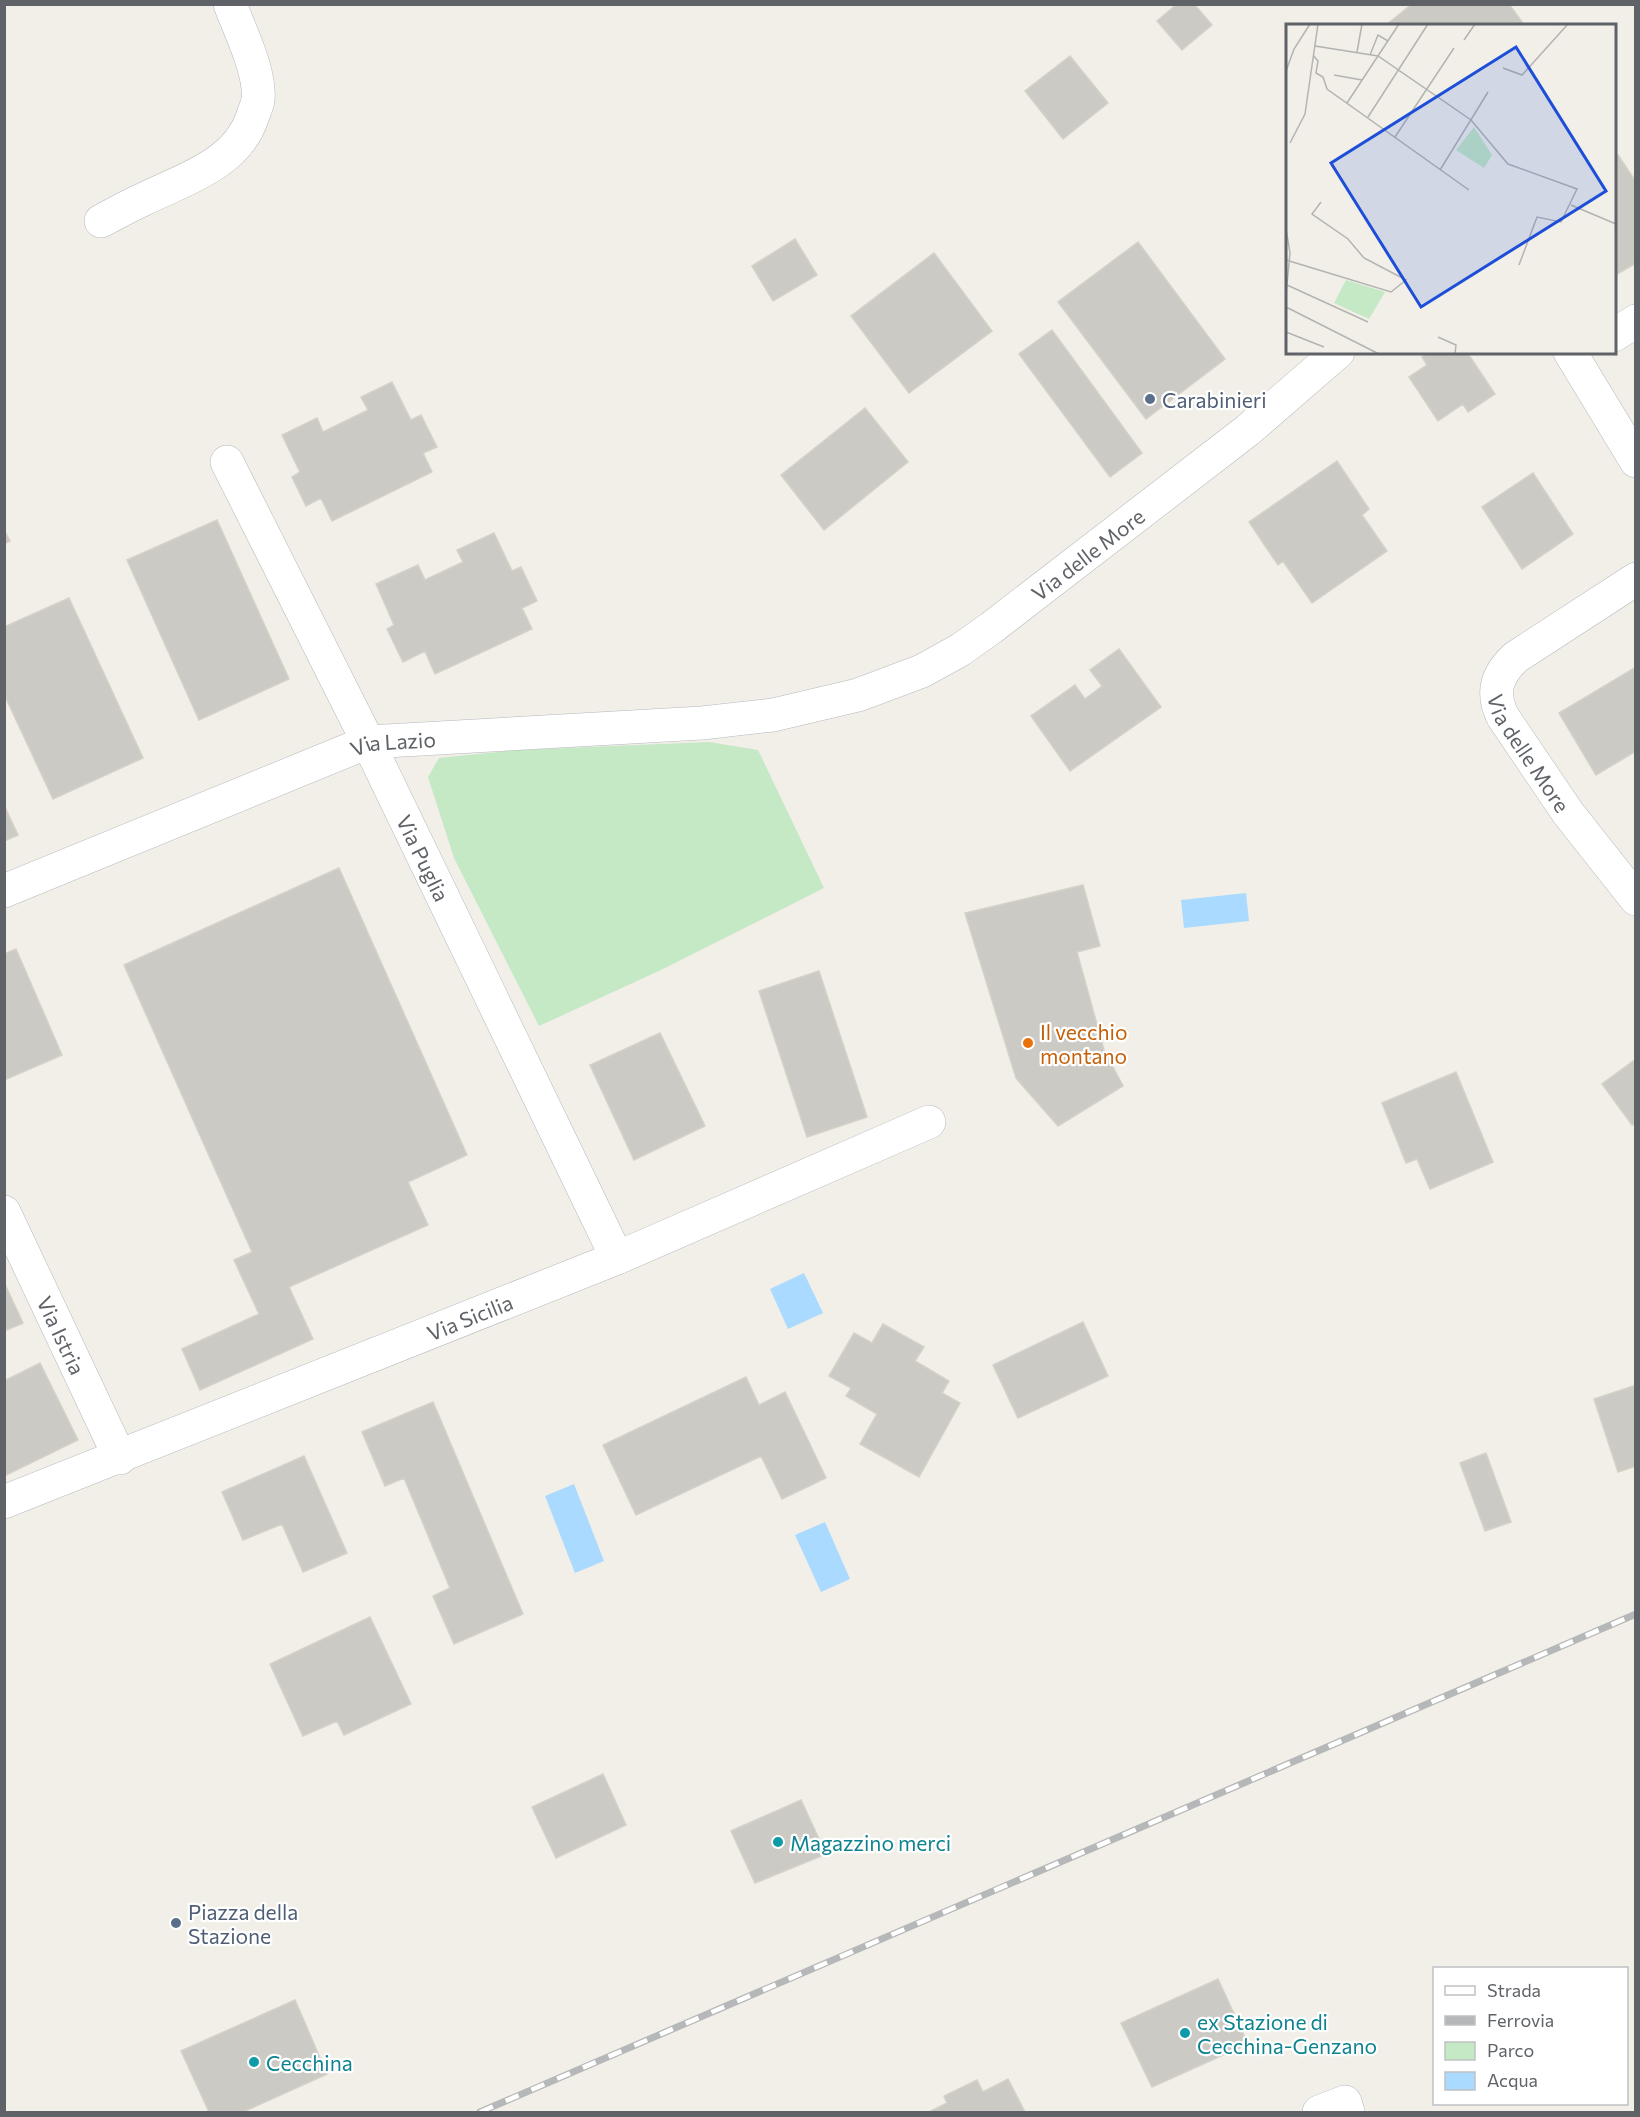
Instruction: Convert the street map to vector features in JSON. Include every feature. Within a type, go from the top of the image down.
[{"type":"street","points":[[101,221],[206,169],[237,144],[249,124],[258,101],[256,79],[230,4]]},
{"type":"street","points":[[1616,334],[1635,321]]},
{"type":"street","name":"Via delle More","points":[[808,708],[876,689],[921,671],[960,650],[1228,446],[1284,401],[1336,354]]},
{"type":"street","points":[[1578,356],[1635,461]]},
{"type":"street","name":"Via Puglia","points":[[227,462],[368,742],[617,1258]]},
{"type":"street","name":"Via delle More","points":[[1635,579],[1516,657],[1500,674],[1496,686],[1496,699],[1503,717],[1569,813],[1635,899]]},
{"type":"street","name":"Via Lazio","points":[[4,891],[368,742],[702,723],[808,708]]},
{"type":"street","name":"Via Sicilia","points":[[4,1502],[120,1458],[617,1258],[929,1122]]},
{"type":"street","name":"Via Istria","points":[[4,1212],[120,1458]]},
{"type":"street","points":[[1319,2112],[1344,2102],[1348,2112]]},
{"type":"green space","points":[[709,742],[758,750],[824,888],[661,970],[539,1026],[454,858],[428,777],[439,758],[518,750]]},
{"type":"water","points":[[1246,893],[1249,921],[1184,928],[1181,900]]},
{"type":"water","points":[[804,1273],[823,1313],[788,1329],[770,1289]]},
{"type":"water","points":[[574,1484],[604,1561],[575,1573],[545,1496]]},
{"type":"water","points":[[825,1522],[850,1579],[821,1592],[795,1535]]},
{"type":"building","points":[[1177,4],[1194,4],[1212,25],[1182,50],[1157,21]]},
{"type":"building","points":[[1412,4],[1509,4],[1524,24],[1387,24]]},
{"type":"building","points":[[1070,56],[1108,103],[1063,139],[1025,91]]},
{"type":"building","points":[[1618,155],[1636,182],[1636,263],[1616,275],[1616,156]]},
{"type":"building","points":[[795,239],[817,275],[773,301],[752,266]]},
{"type":"building","points":[[1138,242],[1225,359],[1146,419],[1058,302]]},
{"type":"building","points":[[934,253],[992,331],[909,393],[851,316]]},
{"type":"building","points":[[1052,330],[1142,453],[1110,477],[1019,354]]},
{"type":"building","points":[[1426,354],[1468,354],[1495,394],[1468,412],[1463,404],[1438,421],[1409,377],[1427,365],[1422,357]]},
{"type":"building","points":[[392,382],[411,420],[421,415],[437,447],[423,453],[432,472],[332,521],[321,498],[306,506],[292,477],[300,472],[282,435],[317,418],[323,432],[368,410],[361,397]]},
{"type":"building","points":[[865,408],[908,462],[824,530],[781,475]]},
{"type":"building","points":[[1337,461],[1369,509],[1362,515],[1387,551],[1312,603],[1283,561],[1278,565],[1249,522]]},
{"type":"building","points":[[1533,473],[1573,534],[1522,569],[1482,507]]},
{"type":"building","points":[[217,520],[289,679],[199,720],[127,560]]},
{"type":"building","points":[[4,530],[10,541],[4,544]]},
{"type":"building","points":[[494,533],[512,571],[521,567],[537,601],[522,608],[532,629],[435,674],[425,651],[403,662],[387,629],[394,625],[376,584],[418,565],[425,580],[463,562],[457,550]]},
{"type":"building","points":[[69,598],[143,758],[53,799],[4,694],[4,627]]},
{"type":"building","points":[[1119,649],[1161,707],[1070,771],[1031,716],[1075,685],[1085,699],[1102,686],[1090,670]]},
{"type":"building","points":[[1636,667],[1636,751],[1596,775],[1559,713]]},
{"type":"building","points":[[4,805],[18,835],[4,841]]},
{"type":"building","points":[[339,868],[467,1155],[408,1182],[428,1225],[289,1287],[313,1339],[200,1390],[182,1349],[259,1314],[234,1260],[252,1252],[124,965]]},
{"type":"building","points":[[1083,885],[1100,946],[1077,952],[1104,1050],[1123,1086],[1058,1126],[1016,1078],[965,913]]},
{"type":"building","points":[[16,949],[62,1055],[4,1080],[4,954]]},
{"type":"building","points":[[819,971],[867,1117],[807,1137],[759,991]]},
{"type":"building","points":[[660,1033],[705,1126],[634,1160],[590,1065]]},
{"type":"building","points":[[1636,1059],[1636,1123],[1632,1125],[1602,1084]]},
{"type":"building","points":[[1456,1072],[1493,1162],[1430,1189],[1417,1159],[1406,1163],[1382,1103]]},
{"type":"building","points":[[4,1282],[23,1323],[4,1331]]},
{"type":"building","points":[[1083,1322],[1108,1376],[1018,1418],[993,1365]]},
{"type":"building","points":[[883,1324],[924,1347],[915,1361],[949,1381],[942,1393],[960,1403],[919,1477],[860,1444],[877,1414],[846,1396],[851,1388],[829,1376],[854,1333],[872,1343]]},
{"type":"building","points":[[40,1363],[78,1440],[4,1476],[4,1381]]},
{"type":"building","points":[[746,1377],[759,1405],[785,1392],[826,1478],[782,1499],[761,1456],[636,1515],[603,1445]]},
{"type":"building","points":[[1636,1385],[1636,1466],[1618,1472],[1594,1399]]},
{"type":"building","points":[[433,1402],[523,1614],[454,1644],[433,1596],[450,1588],[404,1478],[385,1486],[362,1432]]},
{"type":"building","points":[[1486,1453],[1511,1522],[1485,1531],[1460,1463]]},
{"type":"building","points":[[304,1456],[347,1553],[303,1572],[282,1524],[243,1540],[222,1492]]},
{"type":"building","points":[[370,1617],[411,1704],[344,1735],[337,1721],[303,1736],[270,1664]]},
{"type":"building","points":[[603,1774],[626,1825],[556,1858],[532,1807]]},
{"type":"building","name":"Magazzino merci","points":[[801,1800],[826,1854],[755,1883],[731,1831]]},
{"type":"building","name":"ex Stazione di Cecchina-Genzano","points":[[1218,1979],[1248,2044],[1152,2087],[1121,2023]]},
{"type":"building","name":"Cecchina","points":[[295,2000],[327,2074],[243,2112],[209,2112],[181,2051]]},
{"type":"building","points":[[1008,2079],[1025,2112],[929,2112],[947,2103],[944,2096],[977,2080],[983,2092]]},
{"type":"railway","points":[[480,2112],[1636,1614]]},
{"type":"place","name":"Carabinieri","points":[[1150,399]]},
{"type":"place","name":"Il vecchio montano","points":[[1028,1043]]},
{"type":"place","name":"Magazzino merci","points":[[778,1842]]},
{"type":"place","name":"Piazza della Stazione","points":[[176,1923]]},
{"type":"place","name":"ex Stazione di Cecchina-Genzano","points":[[1185,2033]]},
{"type":"place","name":"Cecchina","points":[[254,2062]]}]
